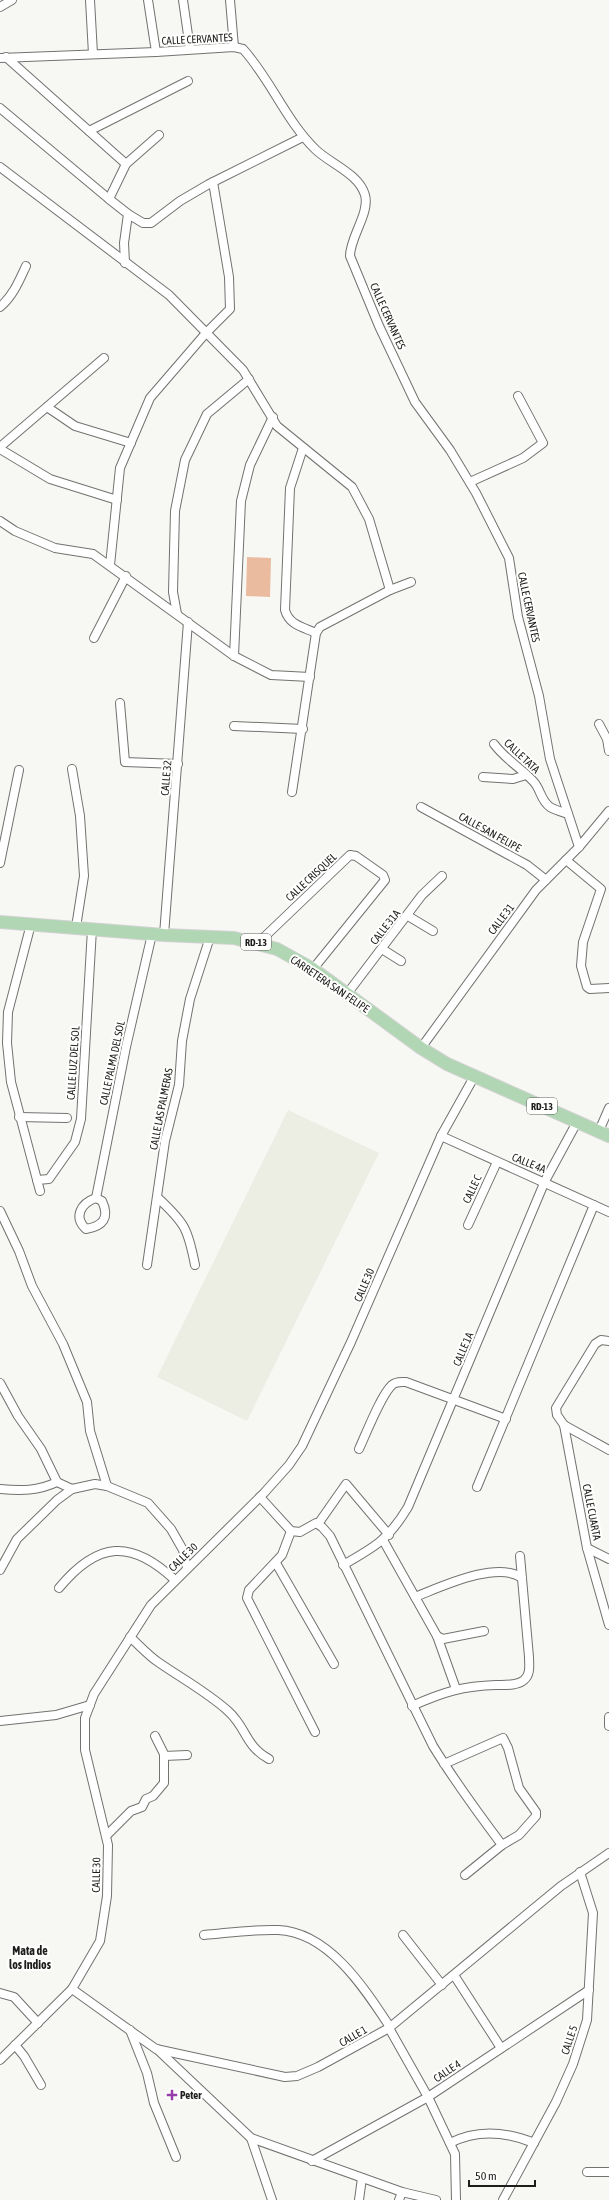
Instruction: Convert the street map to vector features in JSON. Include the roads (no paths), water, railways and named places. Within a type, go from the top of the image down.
[{"type":"main road","name":"CARRETERA SAN FELIPE","points":[[0,922],[234,938],[277,949],[313,969],[421,1048],[447,1064],[604,1134]]},
{"type":"street","points":[[0,7],[12,0]]},
{"type":"street","points":[[90,0],[93,54]]},
{"type":"street","points":[[148,0],[156,52]]},
{"type":"street","points":[[183,0],[190,49]]},
{"type":"street","points":[[230,0],[234,46]]},
{"type":"street","name":"CALLE CERVANTES","points":[[3,57],[156,52],[234,46],[242,49],[250,57],[303,137],[318,152],[360,184],[366,196],[365,204],[356,235],[350,247],[350,256],[379,326],[415,402],[450,450],[470,482],[509,558],[518,617],[539,696],[550,759],[579,847]]},
{"type":"street","points":[[3,57],[126,164]]},
{"type":"street","points":[[89,131],[188,81]]},
{"type":"street","points":[[0,108],[109,199],[128,214],[143,223],[151,223],[180,201],[213,182],[303,137]]},
{"type":"street","points":[[109,199],[126,164],[159,135]]},
{"type":"street","points":[[0,167],[169,295],[243,370],[273,417],[277,426],[352,487],[369,519],[390,590]]},
{"type":"street","points":[[110,565],[120,468],[150,398],[206,333],[230,308],[231,302],[213,182]]},
{"type":"street","points":[[125,263],[128,214]]},
{"type":"street","points":[[0,307],[7,301],[16,287],[26,266]]},
{"type":"street","points":[[104,358],[0,448],[50,478],[117,500]]},
{"type":"street","points":[[177,614],[173,592],[175,511],[185,460],[207,414],[249,379]]},
{"type":"street","points":[[470,482],[523,458],[543,443],[542,438],[518,396]]},
{"type":"street","points":[[46,407],[75,426],[131,443]]},
{"type":"street","points":[[234,656],[241,501],[250,465],[273,417]]},
{"type":"street","points":[[303,448],[290,488],[285,610],[288,618],[293,623],[316,633]]},
{"type":"street","points":[[0,521],[14,531],[55,548],[93,554],[126,576],[234,656],[271,675],[310,677]]},
{"type":"street","points":[[94,638],[126,576]]},
{"type":"street","points":[[292,792],[303,729],[316,633],[320,627],[390,590],[411,582]]},
{"type":"street","name":"CALLE 32","points":[[158,934],[178,764],[188,622]]},
{"type":"street","points":[[120,703],[124,762],[178,764]]},
{"type":"street","points":[[599,724],[606,739],[609,751]]},
{"type":"street","points":[[234,726],[303,729]]},
{"type":"street","name":"CALLE TATA","points":[[494,744],[502,754],[536,784],[541,798],[550,806],[568,814]]},
{"type":"street","points":[[72,769],[80,816],[84,876],[76,927]]},
{"type":"street","points":[[0,863],[18,770]]},
{"type":"street","points":[[483,778],[513,779],[526,775]]},
{"type":"street","name":"CALLE SAN FELIPE","points":[[421,807],[527,865],[546,880]]},
{"type":"street","name":"CALLE 31","points":[[421,1048],[478,969],[546,880],[579,847],[609,811]]},
{"type":"street","name":"CALLE CRISQUEL","points":[[258,943],[350,856],[356,856],[383,875],[385,880],[313,969]]},
{"type":"street","points":[[566,860],[601,889],[583,942],[581,966],[587,988],[609,988]]},
{"type":"street","name":"CALLE 31A","points":[[347,994],[408,916],[422,895],[442,876]]},
{"type":"street","points":[[408,916],[433,931]]},
{"type":"street","points":[[31,924],[8,1012],[7,1044],[11,1082],[19,1117],[40,1191]]},
{"type":"street","name":"CALLE LUZ DEL SOL","points":[[38,1180],[49,1179],[75,1142],[81,1120],[92,929]]},
{"type":"street","name":"CALLE PALMA DEL SOL","points":[[96,1198],[126,1046],[158,934]]},
{"type":"street","name":"CALLE LAS PALMERAS","points":[[147,1265],[158,1198],[165,1141],[179,1085],[182,1041],[190,999],[210,937]]},
{"type":"street","points":[[382,949],[401,961]]},
{"type":"street","name":"CALLE 30","points":[[0,2060],[72,1989],[100,1941],[103,1926],[108,1869],[106,1836],[93,1792],[85,1750],[85,1718],[94,1694],[151,1606],[187,1568],[260,1497],[289,1465],[314,1422],[441,1136],[474,1077]]},
{"type":"street","points":[[604,1134],[609,1108]]},
{"type":"street","points":[[19,1117],[67,1118]]},
{"type":"street","name":"CALLE 1A","points":[[344,1565],[386,1538],[408,1507],[545,1181],[577,1122]]},
{"type":"street","name":"CALLE 4A","points":[[441,1136],[497,1162],[545,1181],[609,1212]]},
{"type":"street","name":"CALLE C","points":[[468,1225],[497,1162]]},
{"type":"street","points":[[158,1198],[176,1215],[188,1233],[195,1265]]},
{"type":"street","points":[[477,1487],[594,1205]]},
{"type":"street","points":[[0,1211],[19,1251],[32,1286],[60,1338],[88,1402],[90,1431],[107,1486]]},
{"type":"street","name":"CALLE CUARTA","points":[[609,1341],[601,1340],[595,1344],[564,1391],[556,1408],[557,1415],[564,1425],[587,1548],[609,1625]]},
{"type":"street","points":[[359,1449],[392,1385],[399,1382],[406,1382],[506,1419]]},
{"type":"street","points":[[0,1383],[18,1416],[41,1449],[57,1482],[72,1489]]},
{"type":"street","points":[[564,1425],[609,1450]]},
{"type":"street","points":[[0,1488],[17,1491],[41,1489],[57,1482]]},
{"type":"street","points":[[0,1570],[17,1539],[57,1500],[72,1489],[95,1484],[107,1486],[148,1504],[171,1529],[183,1550],[187,1568]]},
{"type":"street","points":[[260,1497],[292,1531],[300,1532],[318,1524],[346,1484],[386,1538],[415,1597],[437,1636],[456,1689]]},
{"type":"street","points":[[318,1524],[330,1536],[412,1706],[444,1764],[502,1845]]},
{"type":"street","points":[[292,1531],[288,1544],[276,1563],[249,1590],[247,1598],[315,1732]]},
{"type":"street","points":[[587,1548],[609,1559]]},
{"type":"street","points":[[59,1588],[80,1565],[94,1557],[115,1550],[132,1552],[150,1559],[176,1580]]},
{"type":"street","points":[[412,1706],[456,1689],[517,1684],[529,1673],[529,1657],[520,1556]]},
{"type":"street","points":[[276,1563],[334,1664]]},
{"type":"street","points":[[415,1597],[462,1579],[493,1572],[508,1571],[522,1578]]},
{"type":"street","points":[[601,1598],[609,1602]]},
{"type":"street","points":[[437,1636],[443,1639],[484,1632]]},
{"type":"street","points":[[130,1637],[157,1661],[184,1678],[227,1711],[236,1719],[250,1745],[258,1753],[269,1759]]},
{"type":"street","points":[[0,1721],[56,1715],[90,1705]]},
{"type":"street","points":[[609,1717],[609,1726]]},
{"type":"street","points":[[106,1836],[131,1812],[142,1807],[146,1799],[153,1796],[164,1783],[164,1756],[155,1736]]},
{"type":"street","points":[[444,1764],[501,1738],[504,1739],[508,1748],[517,1784],[537,1814],[519,1835],[502,1845],[465,1875]]},
{"type":"street","points":[[164,1756],[187,1755]]},
{"type":"street","name":"CALLE 1","points":[[72,1989],[156,2049],[288,2078],[318,2067],[389,2027],[442,1985],[542,1901],[580,1872],[609,1853]]},
{"type":"street","name":"CALLE 5","points":[[503,2200],[556,2102],[573,2064],[587,2020],[593,1913],[580,1872]]},
{"type":"street","points":[[204,1935],[277,1930],[299,1933],[312,1939],[358,1979],[389,2027],[428,2097],[455,2154],[456,2200]]},
{"type":"street","points":[[403,1936],[442,1985]]},
{"type":"street","points":[[454,1975],[500,2048]]},
{"type":"street","name":"CALLE 4","points":[[312,2161],[428,2097],[589,1990]]},
{"type":"street","points":[[0,1993],[14,1997],[38,2023]]},
{"type":"street","points":[[130,2030],[147,2073],[154,2103],[176,2157]]},
{"type":"street","points":[[15,2046],[24,2056],[41,2085]]},
{"type":"street","points":[[156,2049],[251,2138],[362,2178],[400,2196],[436,2200]]},
{"type":"street","points":[[450,2143],[460,2138],[492,2134],[509,2134],[534,2143]]},
{"type":"street","points":[[251,2138],[272,2200]]},
{"type":"street","points":[[587,2172],[609,2172]]},
{"type":"street","points":[[359,2200],[362,2178]]},
{"type":"place","name":"Peter","points":[[172,2095]]},
{"type":"district","name":"Mata de los Indios","points":[[30,1958]]}]
